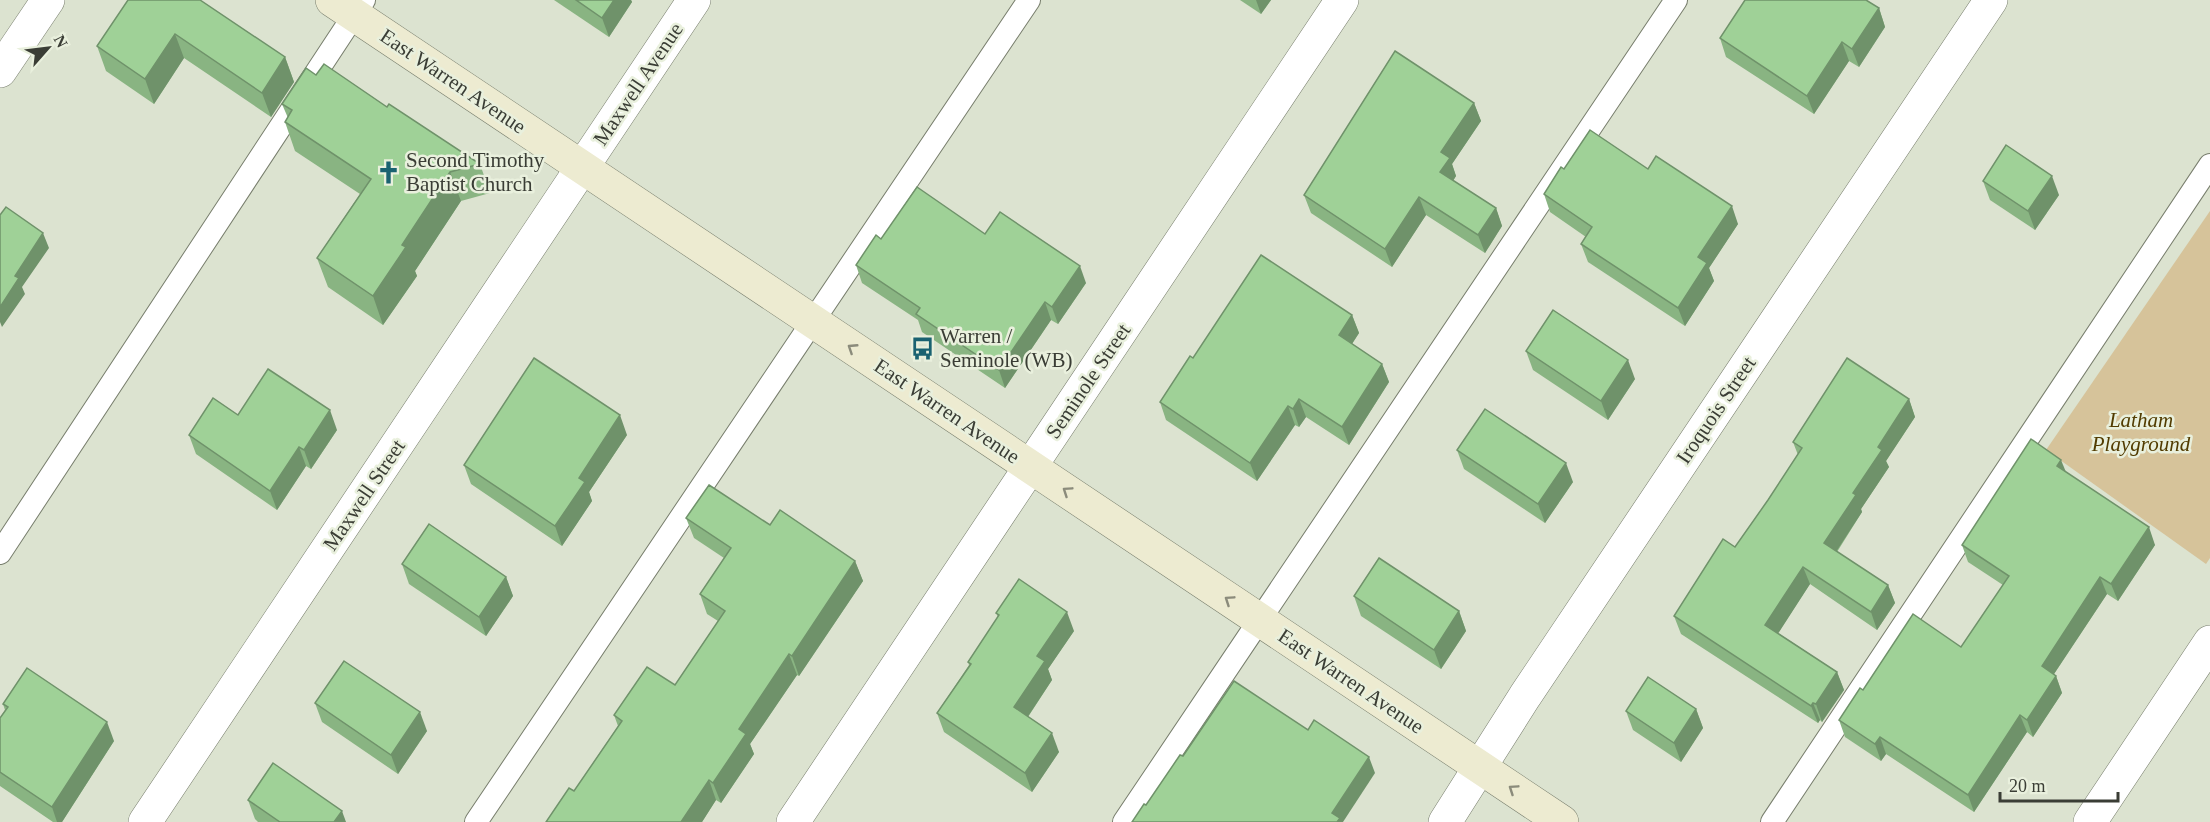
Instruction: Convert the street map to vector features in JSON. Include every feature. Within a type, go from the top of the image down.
[{"type":"main road","name":"East Warren Avenue","points":[[350,5],[582,168],[1562,822]]},
{"type":"street","points":[[0,71],[48,0]]},
{"type":"street","name":"Maxwell Avenue","points":[[582,168],[694,0]]},
{"type":"street","name":"Seminole Street","points":[[793,822],[1342,0]]},
{"type":"street","name":"Iroquois Street","points":[[1445,822],[1525,696],[1991,0]]},
{"type":"street","name":"Maxwell Street","points":[[144,822],[582,168]]},
{"type":"street","points":[[2090,822],[2210,642]]},
{"type":"lane","points":[[476,822],[1029,0]]},
{"type":"lane","points":[[1124,822],[1676,0]]},
{"type":"lane","points":[[0,553],[350,5]]},
{"type":"lane","points":[[1772,822],[2210,165]]},
{"type":"green space","name":"Latham Playground","points":[[2210,211],[2210,558],[2206,564],[2046,450]]},
{"type":"building","points":[[128,0],[200,0],[285,57],[262,93],[175,34],[145,79],[97,46]]},
{"type":"building","points":[[576,0],[614,0],[602,18]]},
{"type":"building","points":[[1745,0],[1866,0],[1879,8],[1852,49],[1842,42],[1807,96],[1720,38]]},
{"type":"building","points":[[1395,51],[1474,103],[1441,152],[1450,158],[1440,172],[1496,208],[1478,235],[1419,197],[1385,249],[1304,195]]},
{"type":"building","points":[[324,64],[387,107],[389,104],[480,164],[450,172],[402,245],[406,247],[373,296],[317,258],[371,179],[285,122],[292,110],[282,104],[306,68],[316,75]]},
{"type":"building","points":[[1590,130],[1648,169],[1656,156],[1732,206],[1698,257],[1707,263],[1678,308],[1581,244],[1592,227],[1544,194],[1561,167],[1564,169]]},
{"type":"building","points":[[2006,145],[2052,176],[2028,211],[1983,181]]},
{"type":"building","points":[[917,187],[985,234],[1000,212],[1080,266],[1052,307],[1045,302],[999,370],[916,314],[920,308],[856,265],[876,235],[881,239]]},
{"type":"building","points":[[6,207],[43,233],[15,276],[19,278],[0,307],[0,215]]},
{"type":"building","points":[[1261,255],[1352,315],[1339,335],[1382,364],[1342,427],[1299,399],[1293,409],[1288,406],[1250,463],[1160,402],[1190,356],[1193,358]]},
{"type":"building","points":[[1553,310],[1628,360],[1601,401],[1526,351]]},
{"type":"building","points":[[534,358],[620,415],[579,478],[585,482],[555,526],[464,465]]},
{"type":"building","points":[[1847,358],[1909,399],[1878,447],[1882,450],[1853,493],[1856,495],[1824,543],[1888,585],[1871,612],[1803,567],[1765,625],[1837,672],[1816,704],[1813,703],[1811,706],[1674,616],[1723,539],[1735,547],[1768,500],[1802,448],[1793,442]]},
{"type":"building","points":[[268,369],[330,410],[304,450],[299,447],[270,491],[189,435],[213,398],[238,415]]},
{"type":"building","points":[[1485,409],[1566,463],[1538,504],[1457,450]]},
{"type":"building","points":[[2031,439],[2061,460],[2057,466],[2149,527],[2111,584],[2100,577],[2042,666],[2056,676],[2027,720],[2020,715],[1968,795],[1880,737],[1875,744],[1839,720],[1860,688],[1863,690],[1913,614],[1961,647],[2009,576],[1962,545]]},
{"type":"building","points":[[709,485],[770,525],[780,510],[855,561],[792,656],[789,654],[739,729],[746,734],[713,783],[709,780],[681,822],[546,822],[569,788],[574,791],[622,721],[614,715],[647,667],[675,685],[725,611],[700,594],[731,548],[686,518]]},
{"type":"building","points":[[429,524],[506,577],[479,617],[402,564]]},
{"type":"building","points":[[1379,558],[1459,611],[1434,650],[1354,596]]},
{"type":"building","points":[[1019,579],[1067,612],[1037,656],[1045,661],[1014,707],[1052,733],[1025,773],[937,713],[971,664],[968,662],[999,615],[996,613]]},
{"type":"building","points":[[344,661],[420,712],[391,755],[315,703]]},
{"type":"building","points":[[27,668],[107,722],[52,807],[0,772],[0,718],[8,707],[3,704]]},
{"type":"building","points":[[1648,677],[1696,709],[1674,743],[1626,711]]},
{"type":"building","points":[[1234,681],[1308,730],[1314,720],[1369,757],[1332,813],[1340,818],[1337,822],[1132,822],[1180,755],[1183,756]]},
{"type":"building","points":[[273,763],[342,811],[334,822],[280,822],[248,800]]},
{"type":"place","name":"Second Timothy Baptist Church","points":[[388,172]]},
{"type":"place","name":"Warren / Seminole (WB)","points":[[922,348]]}]
